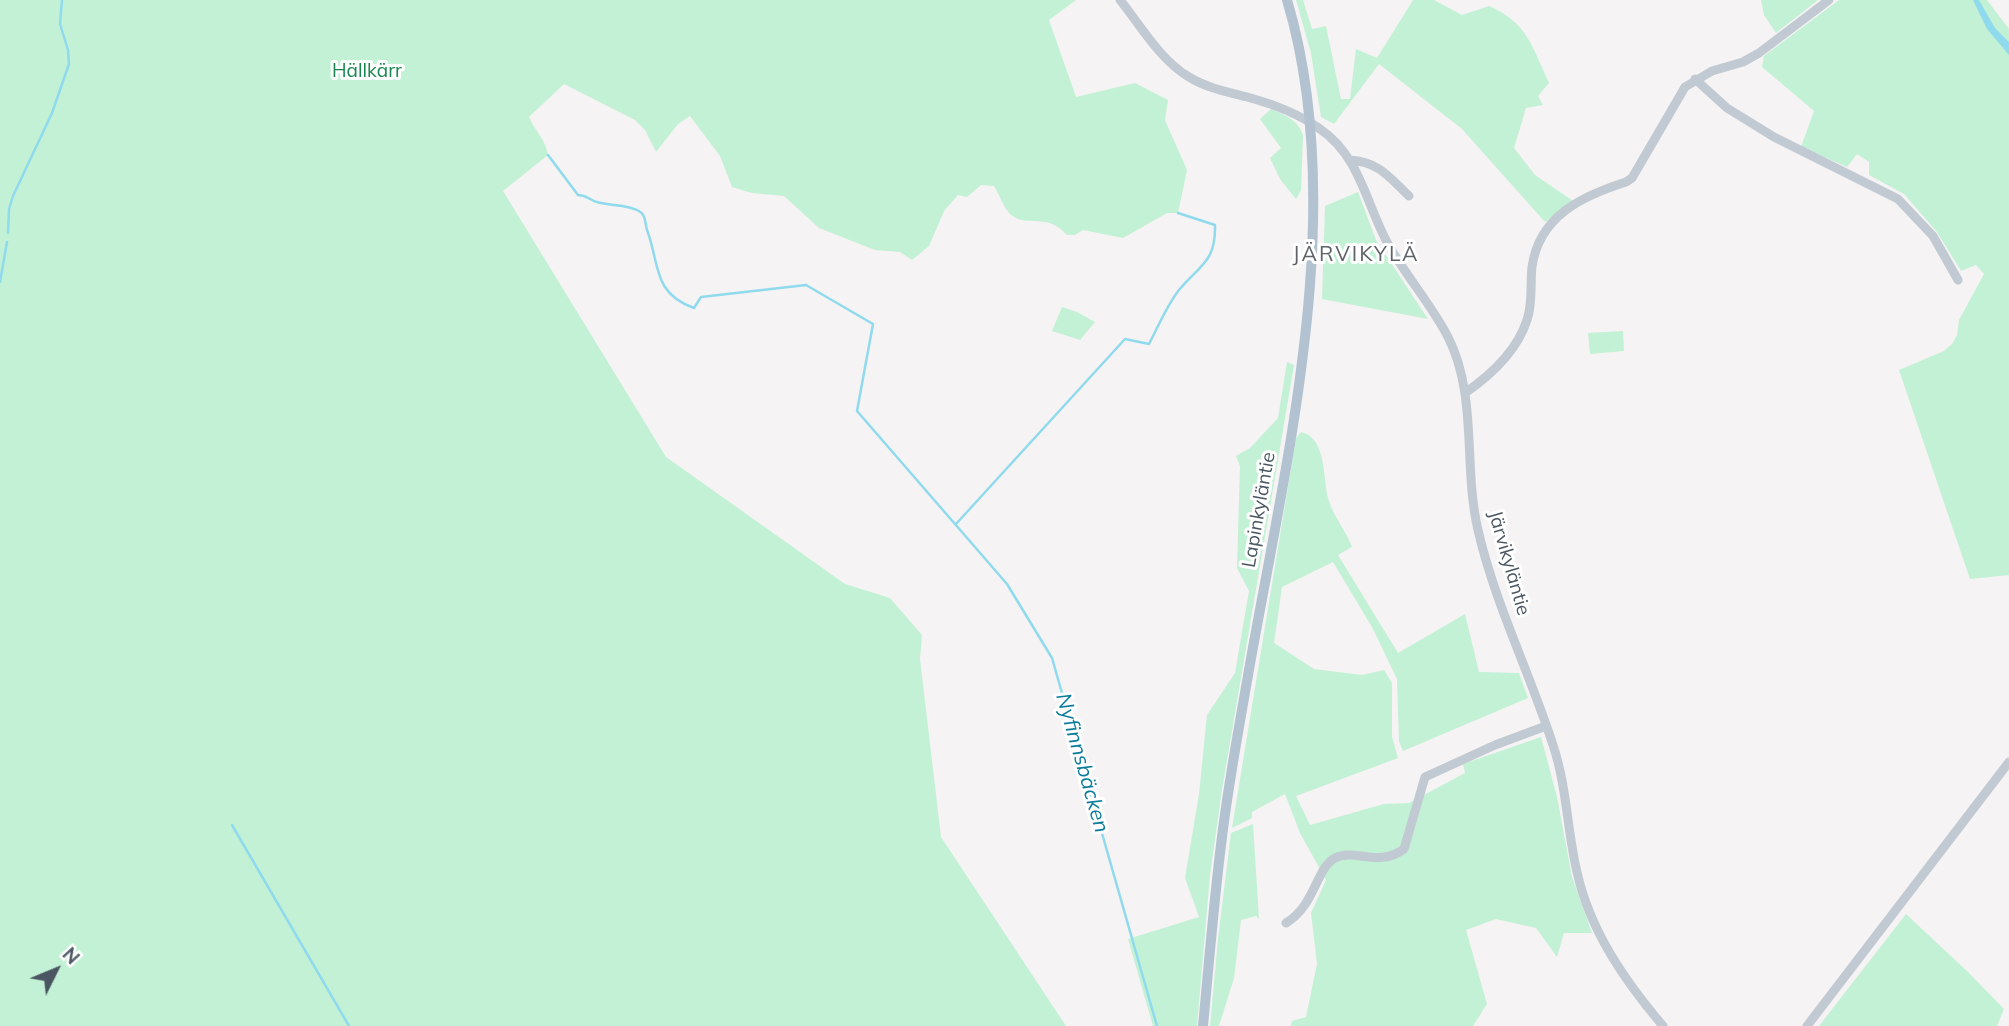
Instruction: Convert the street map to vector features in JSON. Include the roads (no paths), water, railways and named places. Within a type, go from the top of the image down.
[{"type":"main road","name":"Lapinkyläntie","points":[[1203,1026],[1222,834],[1303,350],[1310,279],[1314,204],[1311,122],[1300,51],[1287,0]]},
{"type":"street","name":"Järvikyläntie","points":[[1120,0],[1163,55],[1190,78],[1221,91],[1284,109],[1311,122],[1331,136],[1359,176],[1386,240],[1448,337],[1458,359],[1465,393],[1470,471],[1478,530],[1506,621],[1562,775],[1570,839],[1586,903],[1615,961],[1663,1026]]},
{"type":"street","points":[[1465,393],[1490,374],[1521,335],[1528,318],[1532,267],[1537,247],[1547,228],[1562,212],[1579,200],[1626,183],[1632,178],[1678,96],[1695,79],[1753,57],[1829,0]]},
{"type":"street","points":[[1695,79],[1727,108],[1774,138],[1898,199],[1933,236],[1958,280]]},
{"type":"street","points":[[1350,160],[1367,161],[1409,196]]},
{"type":"street","points":[[1286,923],[1299,916],[1312,896],[1325,867],[1335,858],[1385,858],[1404,849],[1425,777],[1495,745],[1546,726]]},
{"type":"street","points":[[1807,1026],[2009,762]]},
{"type":"water","points":[[1973,0],[1979,0],[1995,28],[2009,42],[2009,55],[1987,29]]},
{"type":"waterway","points":[[8,233],[9,209],[13,196],[52,113],[69,64],[60,24],[62,0]]},
{"type":"waterway","name":"Nyfinnsbäcken","points":[[548,155],[578,195],[602,203],[629,207],[641,213],[664,286],[680,302],[694,308],[701,297],[806,285],[873,324],[857,411],[1007,584],[1052,658],[1157,1026]]},
{"type":"waterway","name":"Nyfinnsbäcken","points":[[956,524],[1125,339],[1149,344],[1175,296],[1205,262],[1213,247],[1215,225],[1178,213]]},
{"type":"waterway","points":[[0,282],[7,242]]},
{"type":"waterway","points":[[232,825],[349,1026]]},
{"type":"district","name":"JÄRVIKYLÄ","points":[[1356,255]]},
{"type":"park label","name":"Hällkärr","points":[[367,71]]}]
